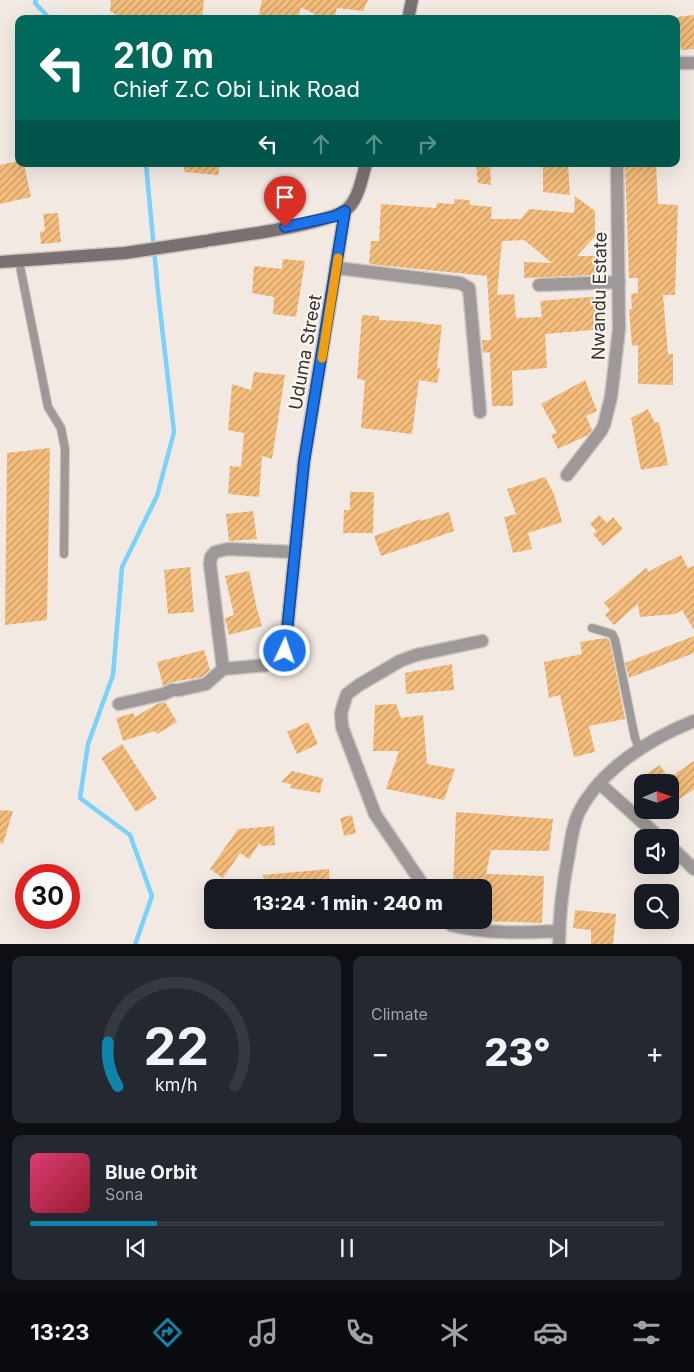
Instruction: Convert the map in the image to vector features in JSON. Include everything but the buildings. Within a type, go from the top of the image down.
[{"type":"street","points":[[409,15],[412,0]]},
{"type":"street","points":[[680,63],[694,63]]},
{"type":"street","name":"Uduma Street","points":[[224,669],[268,665],[282,657],[285,651],[304,462],[345,211],[354,199],[365,167]]},
{"type":"street","name":"Nwandu Estate","points":[[567,475],[604,425],[611,397],[619,329],[617,167]]},
{"type":"street","points":[[0,262],[125,253],[268,231],[336,216],[345,211]]},
{"type":"street","points":[[337,268],[460,283],[469,288],[480,412]]},
{"type":"street","points":[[539,285],[619,282]]},
{"type":"street","points":[[119,704],[164,694],[172,690],[206,684],[224,669],[210,564],[211,556],[215,552],[228,549],[294,552]]},
{"type":"street","points":[[419,879],[375,814],[342,727],[341,714],[348,694],[359,685],[400,661],[482,641]]},
{"type":"street","points":[[559,944],[564,880],[575,825],[580,810],[599,783],[640,748],[674,729],[694,721]]},
{"type":"street","points":[[599,783],[650,829]]},
{"type":"street","points":[[679,855],[694,869]]},
{"type":"street","points":[[471,929],[486,932],[512,933],[559,931]]},
{"type":"lane","points":[[19,261],[48,407],[61,428],[65,448],[64,554]]},
{"type":"lane","points":[[592,628],[612,634],[615,640],[635,738],[640,748]]},
{"type":"waterway","points":[[36,0],[35,3],[46,15]]},
{"type":"waterway","points":[[135,944],[152,896],[130,835],[80,798],[88,744],[113,675],[122,567],[157,496],[174,432],[146,167]]},
{"type":"slow traffic","points":[[322,358],[338,258]]},
{"type":"route","points":[[285,227],[336,216],[345,211],[304,462],[285,651]]}]
